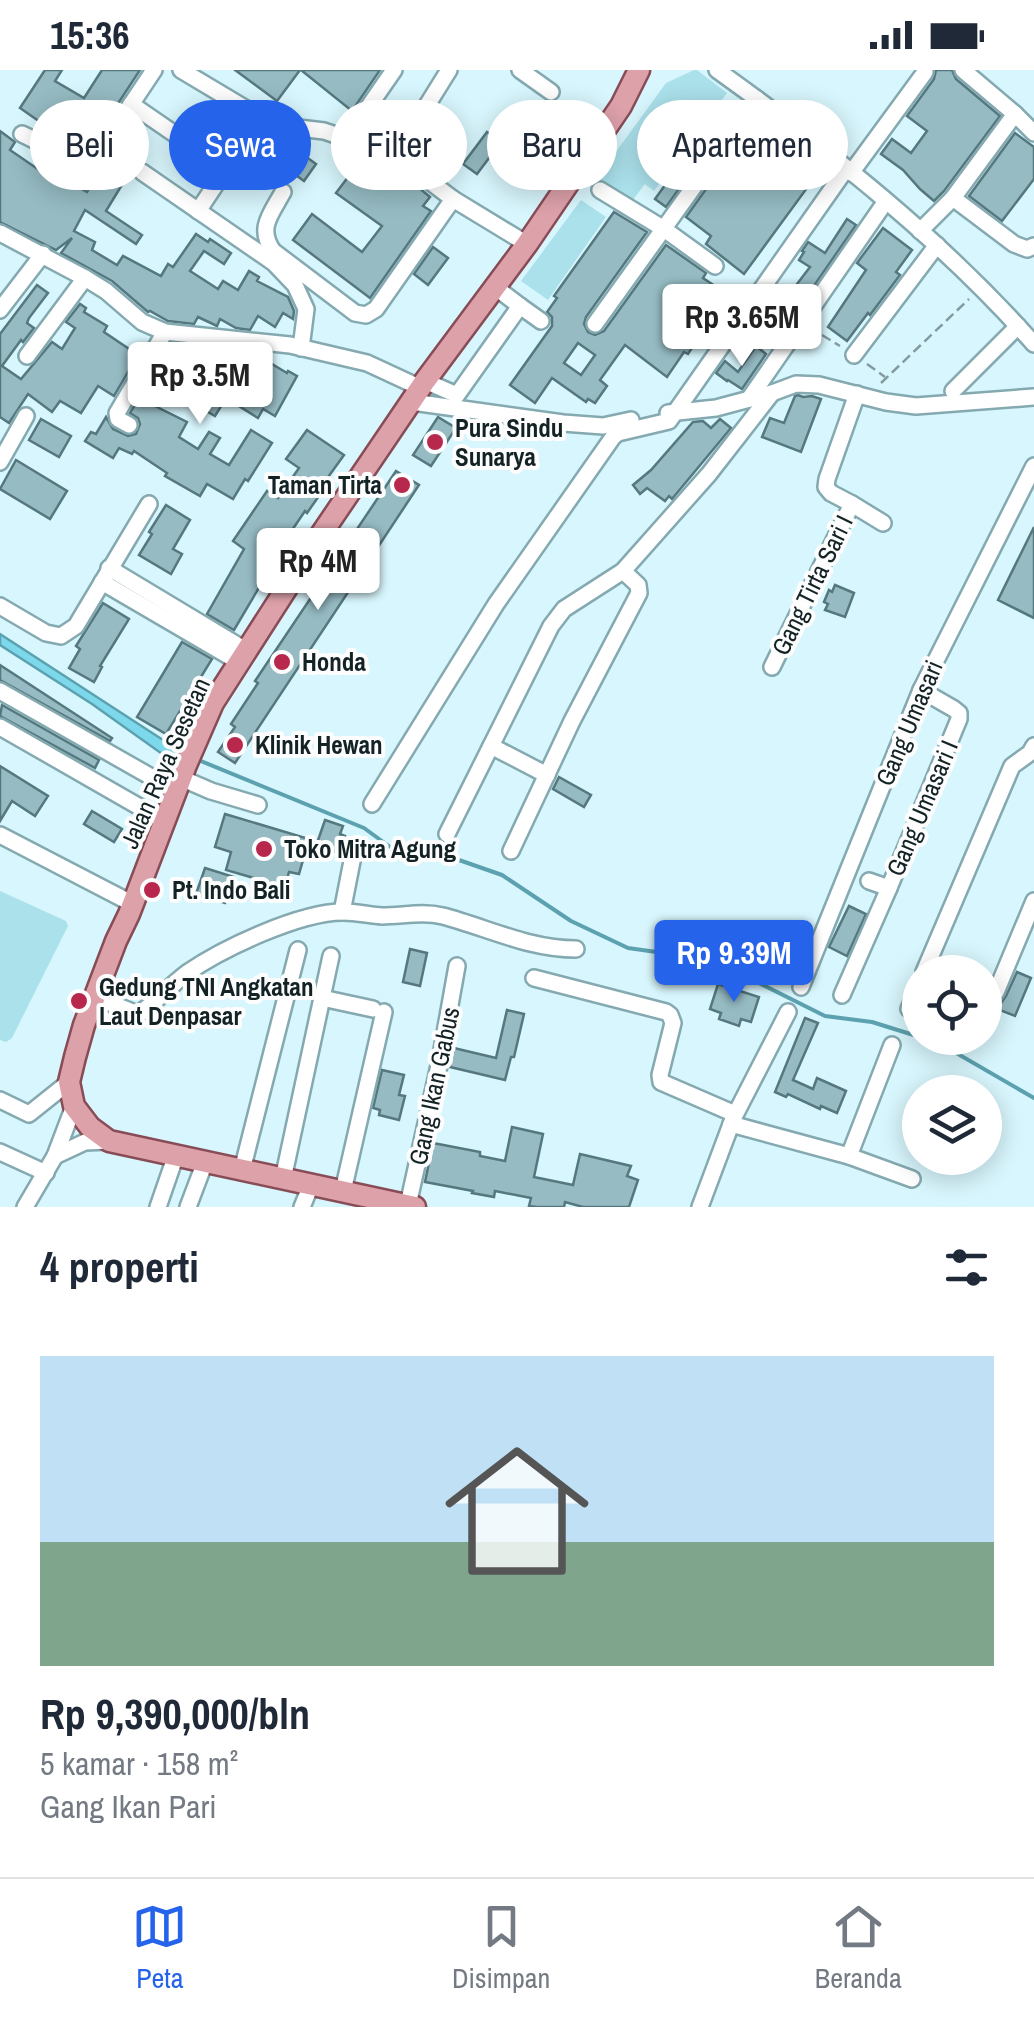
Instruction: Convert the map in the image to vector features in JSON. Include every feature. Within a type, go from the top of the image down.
[{"type":"main road","name":"Jalan Raya Sesetan","points":[[74,1106],[69,1082],[79,1041],[164,820],[214,703],[322,533],[419,390],[527,244],[640,70]]},
{"type":"main road","points":[[74,1106],[90,1127],[110,1141],[400,1205]]},
{"type":"street","points":[[135,100],[154,70]]},
{"type":"street","points":[[180,70],[273,125],[324,131],[377,149],[527,244]]},
{"type":"street","points":[[373,100],[394,70]]},
{"type":"street","points":[[430,100],[449,70]]},
{"type":"street","points":[[520,70],[551,92]]},
{"type":"street","points":[[717,70],[757,99]]},
{"type":"street","points":[[963,70],[1034,133]]},
{"type":"street","points":[[925,72],[848,171],[937,245],[1034,344]]},
{"type":"street","points":[[920,230],[953,198],[1014,114]]},
{"type":"street","points":[[149,116],[224,168],[198,212]]},
{"type":"street","points":[[22,134],[30,138]]},
{"type":"street","points":[[149,177],[274,263],[295,285],[306,309],[301,348]]},
{"type":"street","points":[[600,190],[715,266]]},
{"type":"street","points":[[596,324],[692,190]]},
{"type":"street","points":[[372,804],[486,618],[614,437],[666,424],[834,190]]},
{"type":"street","points":[[283,192],[264,227],[265,240],[273,252],[355,313],[366,316],[376,309],[453,200]]},
{"type":"street","points":[[953,198],[1014,244],[1027,249],[1034,246]]},
{"type":"street","points":[[749,400],[886,202]]},
{"type":"street","points":[[0,233],[85,278],[142,322],[164,332],[301,348],[367,363],[419,390],[563,423],[603,426],[716,408],[796,384],[916,406],[1034,396]]},
{"type":"street","points":[[854,354],[937,245]]},
{"type":"street","points":[[0,310],[43,254]]},
{"type":"street","points":[[27,356],[85,278]]},
{"type":"street","points":[[495,287],[541,322]]},
{"type":"street","points":[[419,390],[457,396],[520,306]]},
{"type":"street","points":[[953,392],[1018,326]]},
{"type":"street","points":[[129,425],[118,419],[118,413],[164,332]]},
{"type":"street","points":[[447,834],[551,626],[564,609],[623,571],[709,474],[772,393]]},
{"type":"street","name":"Gang Tirta Sari I","points":[[863,396],[826,479],[826,488],[883,523]]},
{"type":"street","points":[[0,462],[26,416]]},
{"type":"street","name":"Gang Umasari","points":[[801,988],[920,690],[1034,466]]},
{"type":"street","points":[[0,606],[46,633],[61,636],[76,626],[149,504]]},
{"type":"street","name":"Gang Tirta Sari I","points":[[772,667],[852,504]]},
{"type":"street","points":[[511,852],[572,721],[639,593],[638,585],[623,571]]},
{"type":"street","points":[[105,575],[243,657]]},
{"type":"street","name":"Gang Umasari I","points":[[842,996],[959,720],[954,709],[920,690]]},
{"type":"street","points":[[0,691],[184,771],[211,792],[258,805]]},
{"type":"street","points":[[0,727],[164,820]]},
{"type":"street","points":[[491,746],[547,774]]},
{"type":"street","points":[[931,955],[1012,766],[1034,746]]},
{"type":"street","points":[[0,835],[133,904]]},
{"type":"street","points":[[342,912],[354,846]]},
{"type":"street","name":"Gang Umasari I","points":[[869,881],[888,888]]},
{"type":"street","points":[[1002,977],[1034,900]]},
{"type":"street","points":[[95,997],[140,1012],[188,973],[237,946],[303,918],[342,912],[439,915],[532,945],[576,950]]},
{"type":"street","points":[[242,1170],[298,950]]},
{"type":"street","points":[[284,1179],[331,956]]},
{"type":"street","name":"Gang Ikan Gabus","points":[[400,1205],[440,1061],[457,966]]},
{"type":"street","points":[[534,978],[670,1016],[674,1024],[660,1082],[733,1119],[912,1179]]},
{"type":"street","points":[[322,998],[378,1010],[343,1191]]},
{"type":"street","points":[[700,1207],[733,1119],[788,1012]]},
{"type":"street","points":[[848,1156],[892,1046]]},
{"type":"street","points":[[0,1100],[29,1114],[69,1082]]},
{"type":"street","points":[[25,1207],[55,1156],[74,1106]]},
{"type":"street","points":[[55,1156],[84,1142],[110,1141]]},
{"type":"street","points":[[0,1152],[46,1173]]},
{"type":"street","points":[[158,1207],[176,1155]]},
{"type":"street","points":[[188,1207],[205,1162]]},
{"type":"street","points":[[302,1207],[310,1185]]},
{"type":"path","points":[[863,396],[981,287]]},
{"type":"shaded area","points":[[697,70],[727,93],[722,100],[654,100],[666,83]]},
{"type":"shaded area","points":[[637,123],[637,190],[640,190],[632,201],[615,190],[617,150]]},
{"type":"shaded area","points":[[581,200],[606,217],[548,300],[521,281]]},
{"type":"shaded area","points":[[0,634],[179,748],[172,761],[0,645]]},
{"type":"shaded area","points":[[0,891],[66,921],[68,926],[12,1038],[6,1042],[0,1040]]},
{"type":"building","points":[[45,70],[62,70],[55,81],[84,98],[102,70],[140,70],[120,100],[30,100],[30,115],[20,108]]},
{"type":"building","points":[[235,70],[300,70],[276,100]]},
{"type":"building","points":[[301,70],[380,70],[360,100],[338,100]]},
{"type":"building","points":[[936,70],[952,70],[956,79],[1000,116],[934,201],[881,154],[892,139],[911,153],[927,131],[907,116],[934,79]]},
{"type":"building","points":[[0,131],[15,142],[10,150],[30,164],[30,190],[119,190],[106,211],[142,235],[136,244],[85,210],[74,231],[95,242],[92,250],[117,265],[123,256],[161,276],[168,264],[173,267],[196,234],[231,253],[224,264],[204,251],[190,271],[218,289],[223,281],[238,290],[249,271],[259,277],[257,281],[288,297],[293,319],[283,313],[275,327],[258,316],[250,330],[220,319],[217,326],[198,317],[194,324],[168,321],[148,312],[112,281],[61,253],[72,238],[56,250],[0,222]]},
{"type":"building","points":[[487,132],[487,161],[477,174],[467,167],[467,159]]},
{"type":"building","points":[[1015,133],[1034,147],[1034,179],[1002,221],[969,196]]},
{"type":"building","points":[[422,190],[430,197],[423,206],[431,211],[370,298],[293,240],[312,214],[362,252],[382,226],[336,193]]},
{"type":"building","points":[[662,190],[678,190],[666,207],[655,199]]},
{"type":"building","points":[[705,190],[806,190],[744,274],[706,244],[711,236],[686,217]]},
{"type":"building","points":[[614,212],[647,232],[586,317],[588,332],[595,335],[604,331],[666,245],[706,273],[703,278],[727,294],[688,354],[684,352],[667,377],[625,345],[600,380],[607,386],[595,403],[588,399],[586,402],[552,378],[535,403],[510,385],[552,326],[552,317],[547,312],[557,298],[554,296]],"holes":[[[578,343],[595,355],[581,375],[564,363]]]},
{"type":"building","points":[[847,219],[856,225],[809,293],[797,284],[810,267],[799,260],[802,251],[808,242],[825,253]]},
{"type":"building","points":[[883,228],[912,250],[896,272],[900,275],[847,341],[828,327],[866,270],[857,263]]},
{"type":"building","points":[[433,247],[448,258],[428,285],[414,274]]},
{"type":"building","points":[[37,285],[48,293],[27,323],[34,328],[2,366],[21,379],[52,342],[62,349],[75,328],[66,322],[80,304],[86,308],[84,312],[107,326],[104,332],[138,355],[114,396],[98,386],[81,413],[60,401],[52,412],[28,394],[9,423],[0,417],[0,334]]},
{"type":"building","points":[[756,346],[766,354],[742,389],[716,373],[725,361],[738,372]]},
{"type":"building","points":[[262,358],[297,376],[275,416],[263,409],[258,418],[226,398],[215,416],[158,383],[147,402],[187,422],[179,437],[198,449],[209,432],[220,438],[210,454],[229,465],[251,430],[272,443],[233,499],[207,484],[200,496],[165,476],[167,473],[134,451],[132,454],[119,448],[113,458],[85,441],[91,432],[96,434],[106,417],[113,429],[128,436],[136,434],[140,424],[130,413],[159,365],[188,384],[197,369],[220,382],[230,366],[250,379]]},
{"type":"building","points":[[798,395],[821,399],[801,452],[762,437],[770,418],[784,423]]},
{"type":"building","name":"Pura Sindu Sunarya","points":[[438,417],[456,428],[431,466],[413,455]]},
{"type":"building","points":[[41,419],[71,436],[59,457],[29,440]]},
{"type":"building","points":[[720,419],[731,428],[672,499],[669,496],[665,501],[647,488],[640,494],[633,485],[693,422],[703,421],[711,428]]},
{"type":"building","points":[[307,430],[344,455],[267,567],[270,569],[234,630],[207,614],[244,549],[233,541],[267,491],[278,498],[299,468],[286,459]]},
{"type":"building","points":[[16,460],[67,491],[50,519],[0,489]]},
{"type":"building","points":[[396,471],[419,485],[235,763],[218,752],[235,727],[231,724],[258,683],[255,681]]},
{"type":"building","points":[[166,505],[190,520],[173,549],[182,554],[171,574],[139,555]]},
{"type":"building","points":[[1034,527],[1034,618],[998,600]]},
{"type":"building","points":[[835,585],[854,593],[845,617],[825,610],[828,604],[824,602]]},
{"type":"building","points":[[103,603],[129,619],[94,682],[69,668],[80,649],[76,646]]},
{"type":"building","points":[[182,642],[212,659],[166,734],[137,717]]},
{"type":"building","points":[[0,665],[112,738],[110,741],[0,680]]},
{"type":"building","points":[[2,705],[99,760],[95,768],[0,716]]},
{"type":"building","points":[[0,766],[48,796],[35,816],[12,801],[0,821]]},
{"type":"building","points":[[559,777],[591,795],[584,807],[553,789]]},
{"type":"building","points":[[92,811],[122,829],[114,842],[84,824]]},
{"type":"building","name":"Toko Mitra Agung","points":[[225,814],[309,839],[299,874],[289,872],[285,887],[226,870],[231,852],[215,847]]},
{"type":"building","points":[[325,820],[343,826],[340,834],[345,836],[335,852],[316,846]]},
{"type":"building","points":[[205,868],[234,877],[225,903],[196,894]]},
{"type":"building","points":[[849,906],[866,914],[847,956],[829,947]]},
{"type":"building","points":[[410,949],[427,953],[420,986],[403,982]]},
{"type":"building","points":[[1017,972],[1031,978],[1015,1016],[1002,1011]]},
{"type":"building","points":[[718,984],[759,997],[751,1022],[741,1019],[739,1026],[719,1019],[721,1013],[710,1009]]},
{"type":"building","points":[[507,1010],[524,1014],[505,1080],[450,1067],[454,1048],[496,1058]]},
{"type":"building","points":[[805,1018],[818,1023],[793,1080],[813,1089],[817,1078],[846,1091],[837,1113],[775,1092]]},
{"type":"building","points":[[382,1070],[404,1075],[399,1095],[405,1096],[399,1120],[379,1115],[380,1110],[373,1108]]},
{"type":"building","points":[[512,1127],[543,1134],[534,1177],[573,1185],[580,1154],[631,1166],[627,1176],[638,1180],[629,1207],[583,1207],[565,1202],[564,1207],[537,1207],[529,1206],[531,1198],[495,1191],[494,1197],[425,1182],[433,1143],[505,1161]]},
{"type":"waterway","points":[[196,759],[364,828],[397,852],[459,860],[502,875],[571,921],[628,948],[713,960],[825,1016],[872,1022],[902,1031]]},
{"type":"waterway","points":[[960,1055],[1034,1098]]},
{"type":"place","name":"Pura Sindu Sunarya","points":[[435,442]]},
{"type":"place","name":"Taman Tirta","points":[[402,485]]},
{"type":"place","name":"Honda","points":[[282,662]]},
{"type":"place","name":"Klinik Hewan","points":[[235,745]]},
{"type":"place","name":"Toko Mitra Agung","points":[[264,849]]},
{"type":"place","name":"Pt. Indo Bali","points":[[152,890]]},
{"type":"place","name":"Gedung TNI Angkatan Laut Denpasar","points":[[79,1001]]}]
